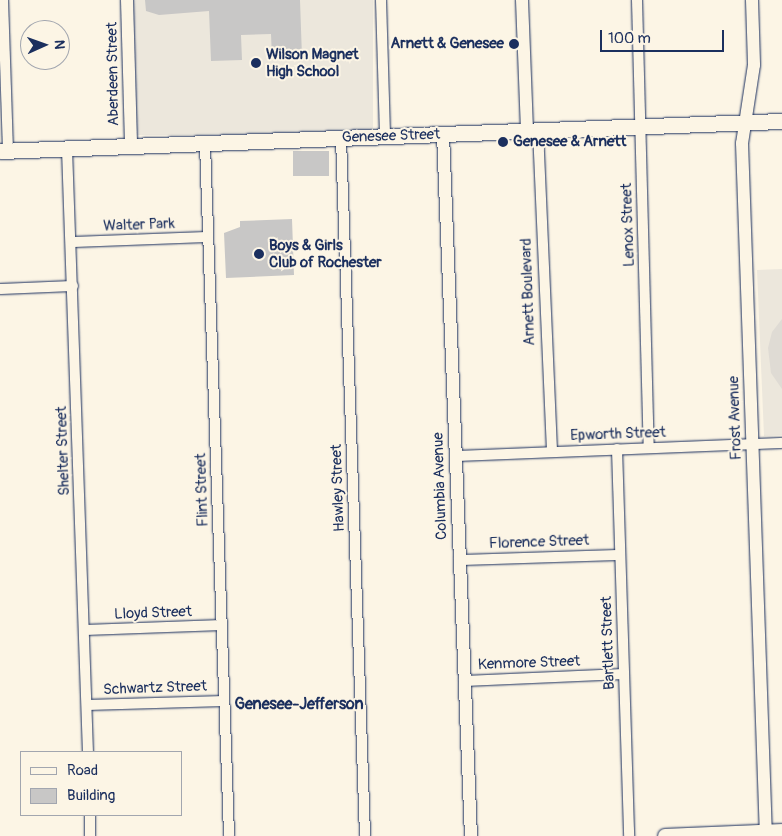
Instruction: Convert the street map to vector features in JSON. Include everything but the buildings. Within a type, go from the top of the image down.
[{"type":"main road","name":"Genesee Street","points":[[4,151],[782,121]]},
{"type":"main road","points":[[664,836],[765,834],[782,831]]},
{"type":"street","points":[[3,0],[4,151]]},
{"type":"street","name":"Aberdeen Street","points":[[128,0],[131,146]]},
{"type":"street","points":[[380,0],[385,136]]},
{"type":"street","name":"Arnett Boulevard","points":[[522,0],[552,452]]},
{"type":"street","name":"Lenox Street","points":[[637,0],[649,448]]},
{"type":"street","name":"Frost Avenue","points":[[752,0],[754,65],[744,122],[765,834]]},
{"type":"street","name":"Columbia Avenue","points":[[443,134],[459,560],[472,836]]},
{"type":"street","name":"Hawley Street","points":[[341,138],[365,836]]},
{"type":"street","name":"Flint Street","points":[[205,144],[229,836]]},
{"type":"street","name":"Shelter Street","points":[[67,149],[72,242],[88,751]]},
{"type":"street","name":"Walter Park","points":[[72,242],[208,237]]},
{"type":"street","points":[[0,289],[73,286]]},
{"type":"street","name":"Epworth Street","points":[[456,456],[782,443]]},
{"type":"street","name":"Bartlett Street","points":[[617,450],[629,836]]},
{"type":"street","name":"Florence Street","points":[[459,560],[620,555]]},
{"type":"street","name":"Lloyd Street","points":[[84,630],[222,626]]},
{"type":"street","name":"Kenmore Street","points":[[464,681],[624,674]]},
{"type":"street","name":"Schwartz Street","points":[[87,705],[224,701]]},
{"type":"street","points":[[90,816],[90,836]]},
{"type":"shaded area","name":"Wilson Magnet High School","points":[[133,0],[373,0],[373,135],[133,135]]},
{"type":"shaded area","points":[[782,269],[782,435],[764,436],[757,270]]},
{"type":"shaded area","points":[[782,319],[782,389],[771,373],[768,348],[772,332]]},
{"type":"place","name":"Arnett & Genesee","points":[[514,44]]},
{"type":"place","name":"Wilson Magnet High School","points":[[256,63]]},
{"type":"place","name":"Genesee & Arnett","points":[[503,142]]},
{"type":"place","name":"Boys & Girls Club of Rochester","points":[[259,254]]},
{"type":"district","name":"Genesee-Jefferson","points":[[299,704]]}]
